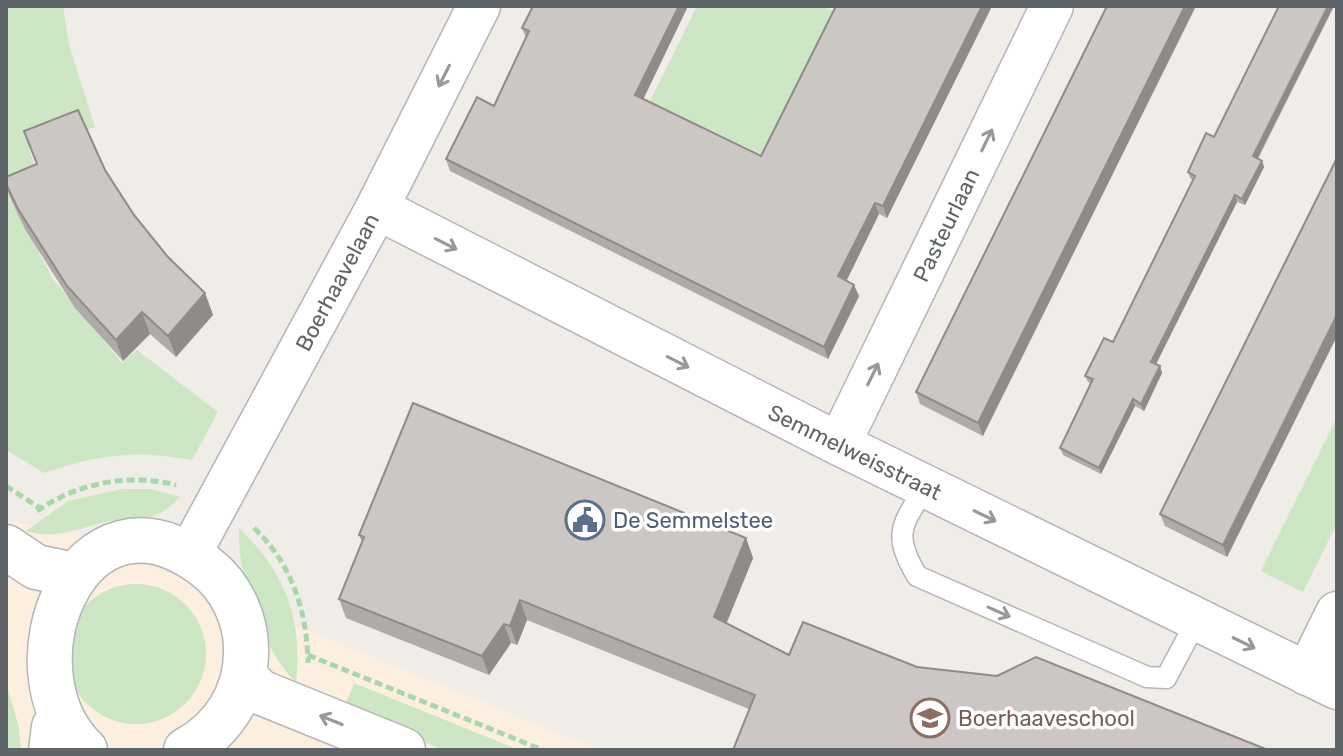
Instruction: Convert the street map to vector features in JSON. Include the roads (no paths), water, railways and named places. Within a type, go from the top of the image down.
[{"type":"main road","points":[[64,742],[39,705],[29,680],[21,635],[36,603],[60,572],[95,549],[122,542],[150,542],[189,555],[212,571],[237,606],[245,633],[244,676],[227,715],[204,748]]},
{"type":"main road","points":[[6,547],[36,567],[60,572]]},
{"type":"main road","points":[[244,676],[260,692],[403,750]]},
{"type":"street","name":"Boerhaavelaan","points":[[189,555],[377,208],[479,6]]},
{"type":"street","name":"Pasteurlaan","points":[[839,444],[1052,6]]},
{"type":"street","name":"Semmelweisstraat","points":[[377,208],[839,444],[1322,681]]},
{"type":"street","points":[[1322,681],[1337,613]]},
{"type":"lane","points":[[925,487],[901,527],[904,554],[917,576],[1147,677],[1166,678],[1197,620]]},
{"type":"place","name":"De Semmelstee","points":[[585,520]]},
{"type":"place","name":"Boerhaaveschool","points":[[930,718]]}]
